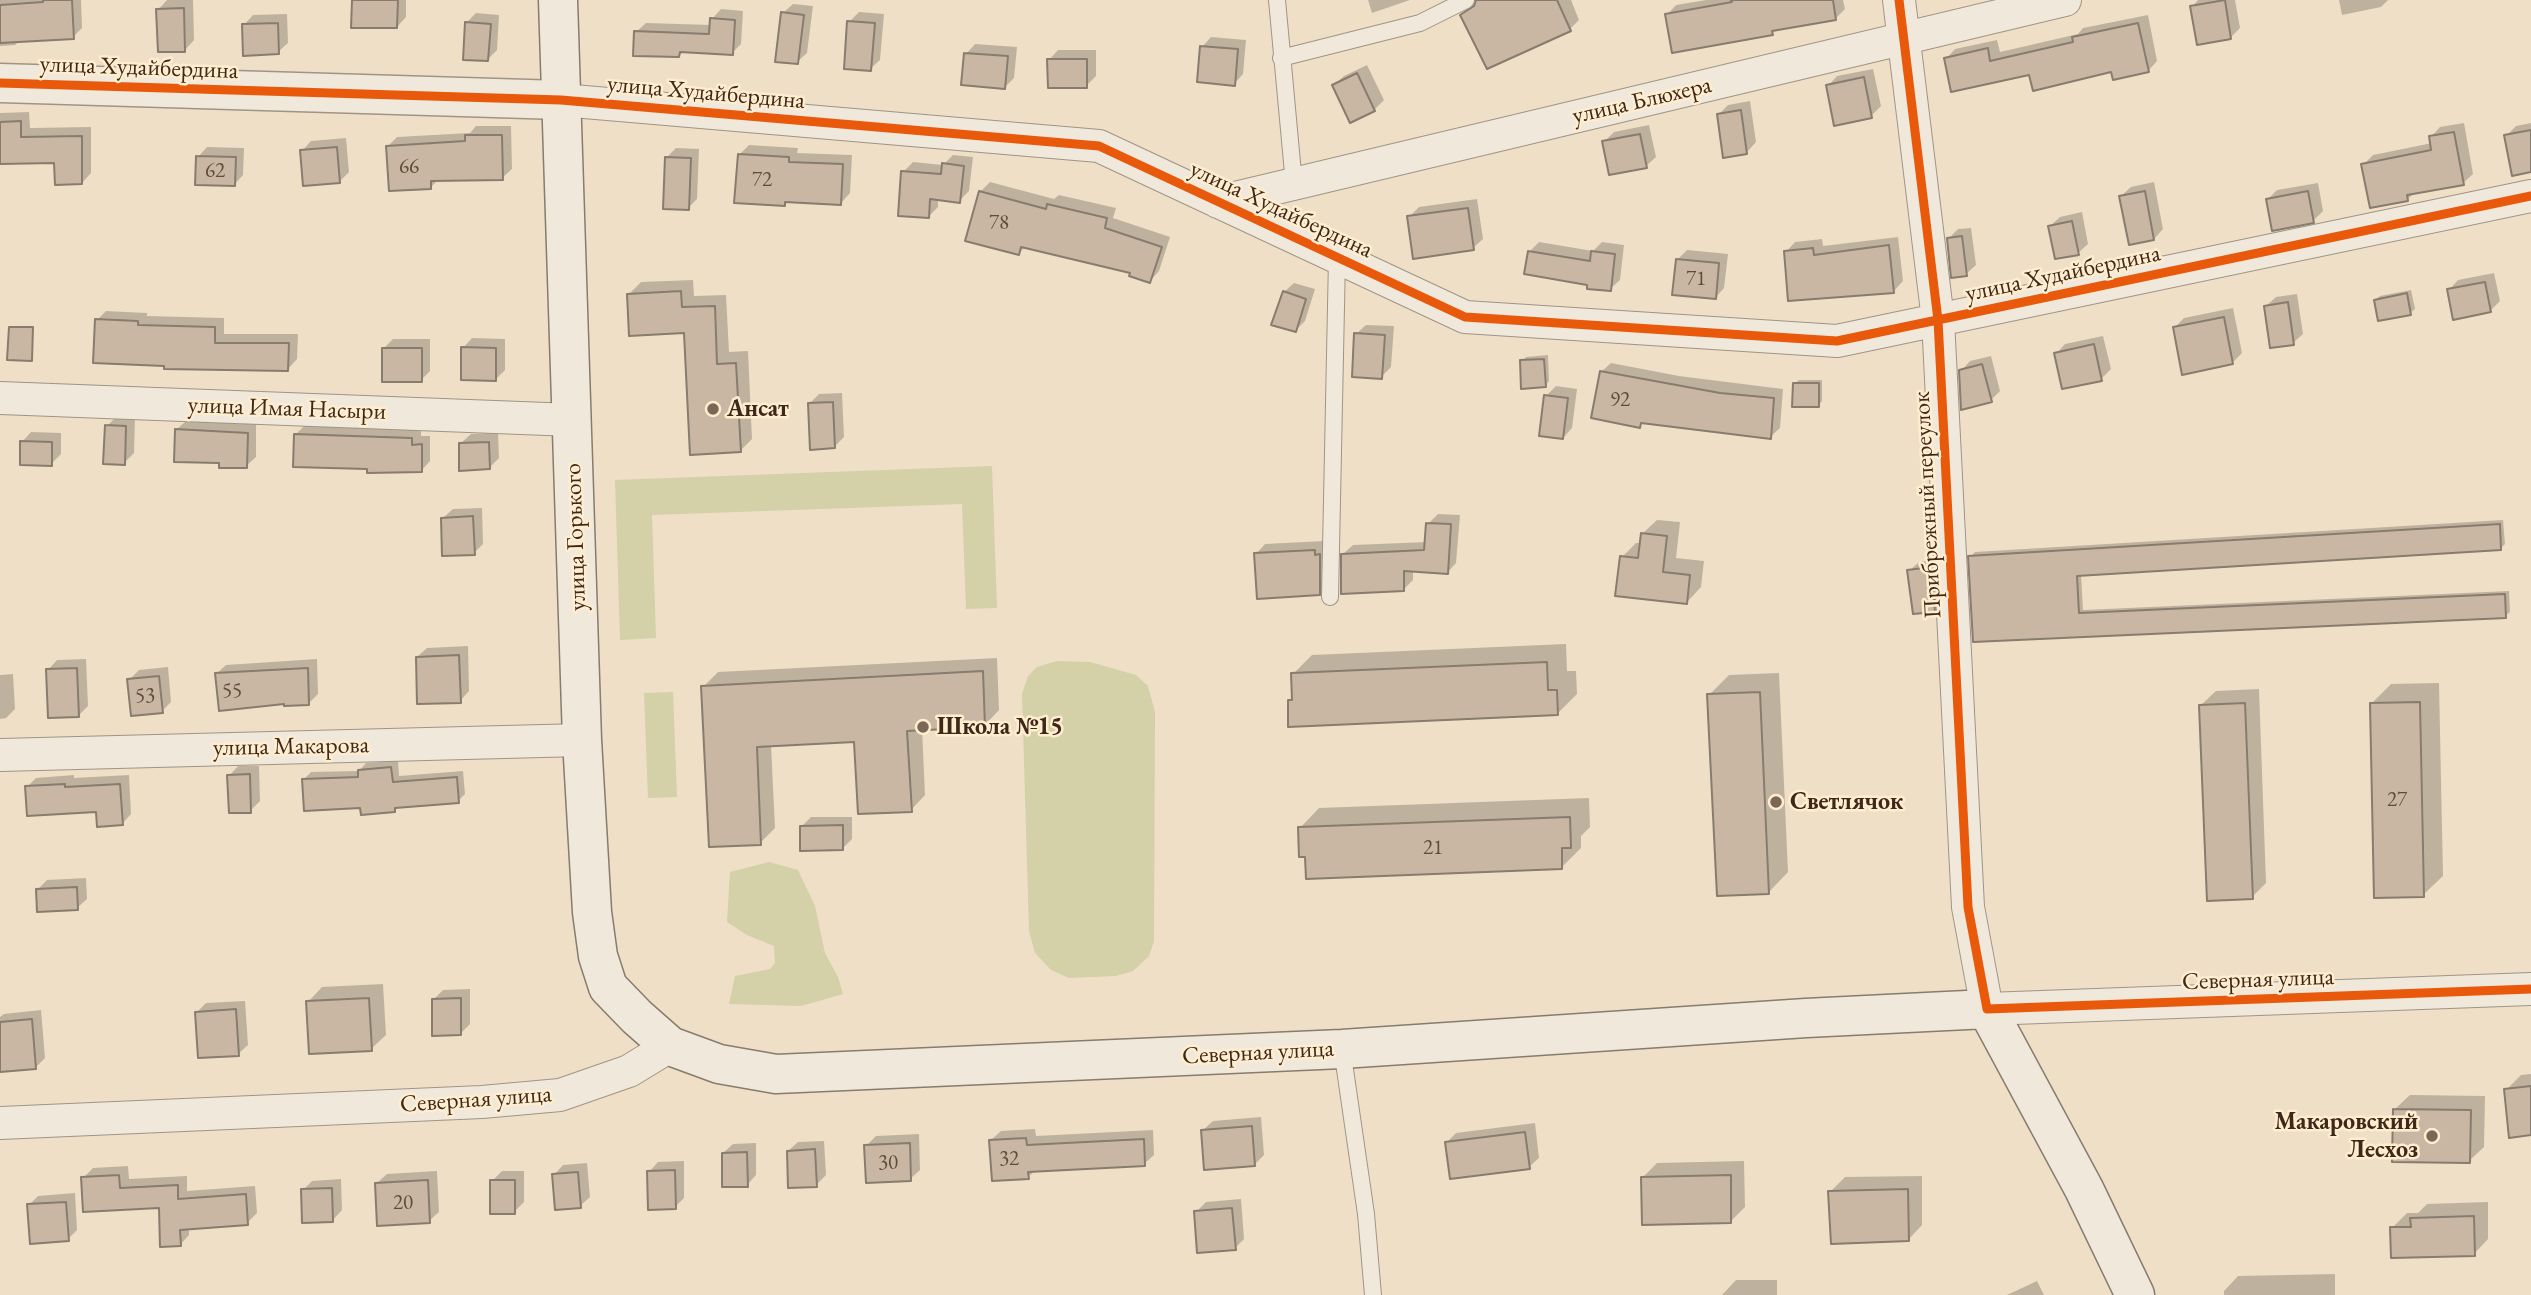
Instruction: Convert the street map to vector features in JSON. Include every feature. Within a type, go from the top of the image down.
[{"type":"main road","name":"улица Горького","points":[[558,0],[582,740],[592,912],[598,956],[608,987],[670,1046]]},
{"type":"main road","name":"улица Худайбердина","points":[[0,83],[561,100]]},
{"type":"main road","name":"Северная улица","points":[[670,1046],[719,1064],[776,1074],[1342,1049],[1806,1018],[1987,1009]]},
{"type":"main road","points":[[1987,1009],[2084,1189],[2135,1295]]},
{"type":"street","name":"Прибрежный переулок","points":[[1899,0],[1938,320],[1968,907],[1987,1009]]},
{"type":"street","name":"улица Блюхера","points":[[1218,202],[2065,0]]},
{"type":"street","name":"улица Худайбердина","points":[[561,100],[1099,146],[1465,317],[1837,341],[2531,196]]},
{"type":"street","name":"улица Имая Насыри","points":[[0,398],[573,420]]},
{"type":"street","name":"улица Макарова","points":[[0,755],[582,740]]},
{"type":"street","name":"Северная улица","points":[[1987,1009],[2531,989]]},
{"type":"street","name":"Северная улица","points":[[0,1123],[468,1103],[560,1095],[629,1071],[670,1046]]},
{"type":"lane","points":[[1277,0],[1294,184]]},
{"type":"lane","points":[[1281,58],[1420,23],[1465,0]]},
{"type":"lane","points":[[1330,597],[1337,258]]},
{"type":"lane","points":[[1342,1049],[1366,1214],[1373,1295]]},
{"type":"shaded area","points":[[992,466],[997,608],[966,609],[962,504],[652,515],[656,638],[620,640],[615,480]]},
{"type":"shaded area","points":[[1057,661],[1090,662],[1136,675],[1148,686],[1155,712],[1154,941],[1149,956],[1133,971],[1116,976],[1069,978],[1051,970],[1035,953],[1029,931],[1022,694],[1028,676],[1037,667]]},
{"type":"shaded area","points":[[673,692],[677,797],[648,798],[644,693]]},
{"type":"shaded area","points":[[769,862],[798,870],[815,906],[825,953],[838,977],[843,994],[801,1006],[729,1004],[735,976],[770,969],[775,963],[774,946],[747,935],[727,922],[730,872]]},
{"type":"building","points":[[72,0],[74,39],[0,43],[0,5]]},
{"type":"building","points":[[352,0],[398,0],[397,28],[351,28]]},
{"type":"building","points":[[1476,0],[1557,0],[1571,31],[1487,69],[1460,15],[1474,6]]},
{"type":"building","points":[[1731,0],[1833,0],[1836,20],[1772,31],[1773,35],[1672,53],[1665,14],[1732,2]]},
{"type":"building","points":[[2225,0],[2231,39],[2197,45],[2190,6]]},
{"type":"building","points":[[184,8],[185,52],[158,52],[156,9]]},
{"type":"building","points":[[781,12],[804,15],[798,64],[775,62]]},
{"type":"building","points":[[710,18],[735,20],[733,55],[680,52],[679,57],[633,56],[634,31],[709,34]]},
{"type":"building","points":[[847,21],[875,23],[871,71],[844,69]]},
{"type":"building","points":[[465,22],[491,24],[488,61],[463,60]]},
{"type":"building","points":[[278,23],[279,54],[243,56],[242,24]]},
{"type":"building","points":[[2138,23],[2149,72],[2113,80],[2111,72],[2033,91],[2029,75],[1951,92],[1944,58],[1988,48],[1990,61],[2073,42],[2072,37]]},
{"type":"building","points":[[1200,46],[1238,49],[1235,86],[1197,82]]},
{"type":"building","points":[[964,53],[1008,56],[1005,89],[961,85]]},
{"type":"building","points":[[1047,59],[1087,59],[1087,88],[1048,88]]},
{"type":"building","points":[[1357,73],[1375,111],[1350,123],[1332,85]]},
{"type":"building","points":[[1864,77],[1872,118],[1834,126],[1826,85]]},
{"type":"building","points":[[1741,110],[1747,154],[1723,158],[1717,114]]},
{"type":"building","points":[[21,121],[21,137],[82,136],[82,184],[55,185],[54,163],[0,164],[0,122]]},
{"type":"building","points":[[2531,130],[2531,172],[2512,176],[2504,135]]},
{"type":"building","points":[[2454,132],[2464,185],[2407,195],[2408,201],[2370,208],[2361,164],[2431,150],[2429,136]]},
{"type":"building","points":[[1640,134],[1647,168],[1609,175],[1602,141]]},
{"type":"building","points":[[465,135],[502,135],[503,180],[431,181],[431,189],[389,191],[386,146],[465,141]]},
{"type":"building","points":[[337,147],[340,183],[303,186],[300,150]]},
{"type":"building","points":[[738,154],[789,157],[789,162],[843,164],[841,205],[734,203]]},
{"type":"building","points":[[196,156],[236,157],[235,186],[195,185]]},
{"type":"building","points":[[665,157],[691,158],[689,210],[663,209]]},
{"type":"building","points":[[942,163],[964,166],[960,203],[930,199],[929,218],[898,216],[901,171],[941,174]]},
{"type":"building","points":[[979,191],[1046,209],[1047,204],[1107,218],[1105,228],[1162,247],[1150,283],[1129,276],[1130,273],[1021,247],[1019,255],[965,241]]},
{"type":"building","points":[[2145,191],[2154,240],[2129,245],[2119,196]]},
{"type":"building","points":[[2308,191],[2314,223],[2272,231],[2266,199]]},
{"type":"building","points":[[1468,208],[1474,250],[1413,259],[1407,216]]},
{"type":"building","points":[[2072,221],[2079,255],[2055,259],[2048,226]]},
{"type":"building","points":[[1962,236],[1967,276],[1951,278],[1947,238]]},
{"type":"building","points":[[1889,245],[1894,293],[1788,301],[1784,251],[1813,248],[1814,255]]},
{"type":"building","points":[[1528,251],[1590,261],[1591,251],[1615,254],[1611,291],[1587,289],[1587,285],[1524,274]]},
{"type":"building","points":[[1676,259],[1719,263],[1716,299],[1672,295]]},
{"type":"building","points":[[2485,282],[2491,312],[2453,320],[2447,289]]},
{"type":"building","points":[[681,291],[682,307],[715,306],[717,364],[736,363],[741,452],[690,455],[684,333],[629,336],[627,294]]},
{"type":"building","points":[[1283,291],[1306,299],[1296,332],[1271,325]]},
{"type":"building","points":[[2407,293],[2411,315],[2378,321],[2374,300]]},
{"type":"building","points":[[2288,302],[2294,345],[2270,348],[2264,306]]},
{"type":"building","points":[[2224,317],[2233,364],[2182,375],[2173,327]]},
{"type":"building","points":[[95,319],[138,321],[138,325],[215,327],[215,343],[289,343],[288,371],[164,369],[164,366],[93,363]]},
{"type":"building","points":[[9,327],[33,327],[32,361],[7,360]]},
{"type":"building","points":[[1354,333],[1385,335],[1382,379],[1352,377]]},
{"type":"building","points":[[2094,344],[2102,381],[2062,389],[2054,353]]},
{"type":"building","points":[[461,347],[496,348],[496,381],[461,380]]},
{"type":"building","points":[[382,348],[422,348],[422,382],[382,382]]},
{"type":"building","points":[[1544,359],[1546,387],[1521,389],[1520,360]]},
{"type":"building","points":[[1982,364],[1992,402],[1961,410],[1959,370]]},
{"type":"building","points":[[1600,371],[1720,393],[1774,398],[1771,439],[1641,423],[1640,428],[1591,418]]},
{"type":"building","points":[[1793,383],[1819,383],[1819,407],[1792,407]]},
{"type":"building","points":[[1544,395],[1568,398],[1563,439],[1539,436]]},
{"type":"building","points":[[833,402],[835,448],[810,450],[808,403]]},
{"type":"building","points":[[105,425],[126,426],[125,465],[103,464]]},
{"type":"building","points":[[175,429],[248,433],[247,468],[219,468],[219,463],[174,462]]},
{"type":"building","points":[[294,434],[412,438],[412,445],[422,444],[422,472],[367,473],[367,469],[293,467]]},
{"type":"building","points":[[20,441],[52,442],[52,466],[20,465]]},
{"type":"building","points":[[489,442],[490,469],[459,471],[459,443]]},
{"type":"building","points":[[473,516],[475,555],[442,556],[441,518]]},
{"type":"building","points":[[1426,523],[1451,524],[1448,574],[1404,571],[1404,591],[1341,594],[1341,554],[1424,550]]},
{"type":"building","points":[[2500,524],[2501,550],[2077,576],[2079,613],[2505,594],[2506,618],[1973,642],[1968,556]]},
{"type":"building","points":[[1641,533],[1667,536],[1663,572],[1690,575],[1687,604],[1615,596],[1620,556],[1638,558]]},
{"type":"building","points":[[1315,550],[1315,555],[1320,554],[1320,595],[1257,599],[1254,553]]},
{"type":"building","points":[[1932,567],[1935,612],[1913,614],[1907,570]]},
{"type":"building","points":[[459,655],[461,703],[417,704],[416,657]]},
{"type":"building","points":[[1547,662],[1548,690],[1557,690],[1558,715],[1288,727],[1288,700],[1292,700],[1291,673]]},
{"type":"building","points":[[77,668],[79,717],[48,718],[46,669]]},
{"type":"building","points":[[308,668],[309,705],[284,704],[219,711],[215,673]]},
{"type":"building","name":"Школа №15","points":[[983,671],[985,727],[907,731],[912,812],[858,814],[854,742],[757,747],[761,845],[709,847],[701,686]]},
{"type":"building","points":[[159,676],[163,713],[131,716],[127,679]]},
{"type":"building","name":"Светлячок","points":[[1760,692],[1769,894],[1717,896],[1707,694]]},
{"type":"building","points":[[2420,702],[2424,897],[2374,898],[2370,703]]},
{"type":"building","points":[[2245,703],[2253,899],[2207,901],[2199,705]]},
{"type":"building","points":[[391,767],[393,782],[457,777],[459,803],[395,808],[395,812],[361,815],[360,808],[304,811],[302,779],[358,777],[358,770]]},
{"type":"building","points":[[250,774],[251,813],[229,813],[227,775]]},
{"type":"building","points":[[65,784],[65,787],[120,784],[123,825],[97,827],[96,812],[27,816],[25,786]]},
{"type":"building","points":[[1570,817],[1571,848],[1562,848],[1562,869],[1306,879],[1305,857],[1299,857],[1298,827]]},
{"type":"building","points":[[843,825],[843,850],[800,851],[800,826]]},
{"type":"building","points":[[77,887],[78,910],[37,912],[36,889]]},
{"type":"building","points":[[369,998],[372,1051],[309,1054],[306,1001]]},
{"type":"building","points":[[461,998],[461,1035],[432,1036],[432,999]]},
{"type":"building","points":[[236,1009],[239,1056],[198,1058],[195,1012]]},
{"type":"building","points":[[32,1019],[36,1069],[0,1072],[0,1022]]},
{"type":"building","points":[[2531,1086],[2531,1135],[2509,1138],[2504,1089]]},
{"type":"building","name":"Макаровский Лесхоз","points":[[2393,1109],[2471,1110],[2470,1163],[2392,1162]]},
{"type":"building","points":[[1252,1126],[1255,1166],[1204,1170],[1201,1130]]},
{"type":"building","points":[[1525,1132],[1530,1169],[1450,1179],[1445,1142]]},
{"type":"building","points":[[1026,1138],[1027,1145],[1144,1139],[1145,1166],[1028,1172],[1029,1179],[992,1181],[989,1140]]},
{"type":"building","points":[[910,1143],[911,1181],[866,1183],[864,1145]]},
{"type":"building","points":[[815,1149],[817,1187],[788,1188],[787,1151]]},
{"type":"building","points":[[747,1152],[748,1187],[722,1187],[722,1153]]},
{"type":"building","points":[[675,1170],[676,1209],[648,1210],[647,1171]]},
{"type":"building","points":[[578,1172],[581,1208],[555,1210],[552,1174]]},
{"type":"building","points":[[119,1175],[120,1188],[178,1185],[178,1199],[246,1194],[248,1225],[180,1230],[181,1246],[160,1247],[159,1208],[83,1212],[81,1177]]},
{"type":"building","points":[[1731,1175],[1731,1223],[1642,1225],[1641,1177]]},
{"type":"building","points":[[428,1180],[430,1223],[377,1226],[375,1183]]},
{"type":"building","points":[[490,1180],[515,1180],[515,1214],[490,1214]]},
{"type":"building","points":[[332,1188],[333,1222],[302,1223],[301,1189]]},
{"type":"building","points":[[1908,1189],[1909,1241],[1831,1244],[1828,1191]]},
{"type":"building","points":[[66,1202],[69,1241],[30,1244],[27,1204]]},
{"type":"building","points":[[1232,1208],[1236,1250],[1197,1253],[1194,1211]]},
{"type":"building","points":[[2474,1216],[2475,1256],[2391,1258],[2390,1227],[2411,1227],[2410,1218]]},
{"type":"cycle path","points":[[1899,0],[1938,320],[1968,907],[1987,1009],[2531,989]]},
{"type":"cycle path","points":[[0,83],[561,100],[1099,146],[1465,317],[1837,341],[2531,196]]},
{"type":"place","name":"Ансат","points":[[713,409]]},
{"type":"place","name":"Школа №15","points":[[923,727]]},
{"type":"place","name":"Светлячок","points":[[1776,802]]},
{"type":"place","name":"Макаровский Лесхоз","points":[[2432,1136]]}]
